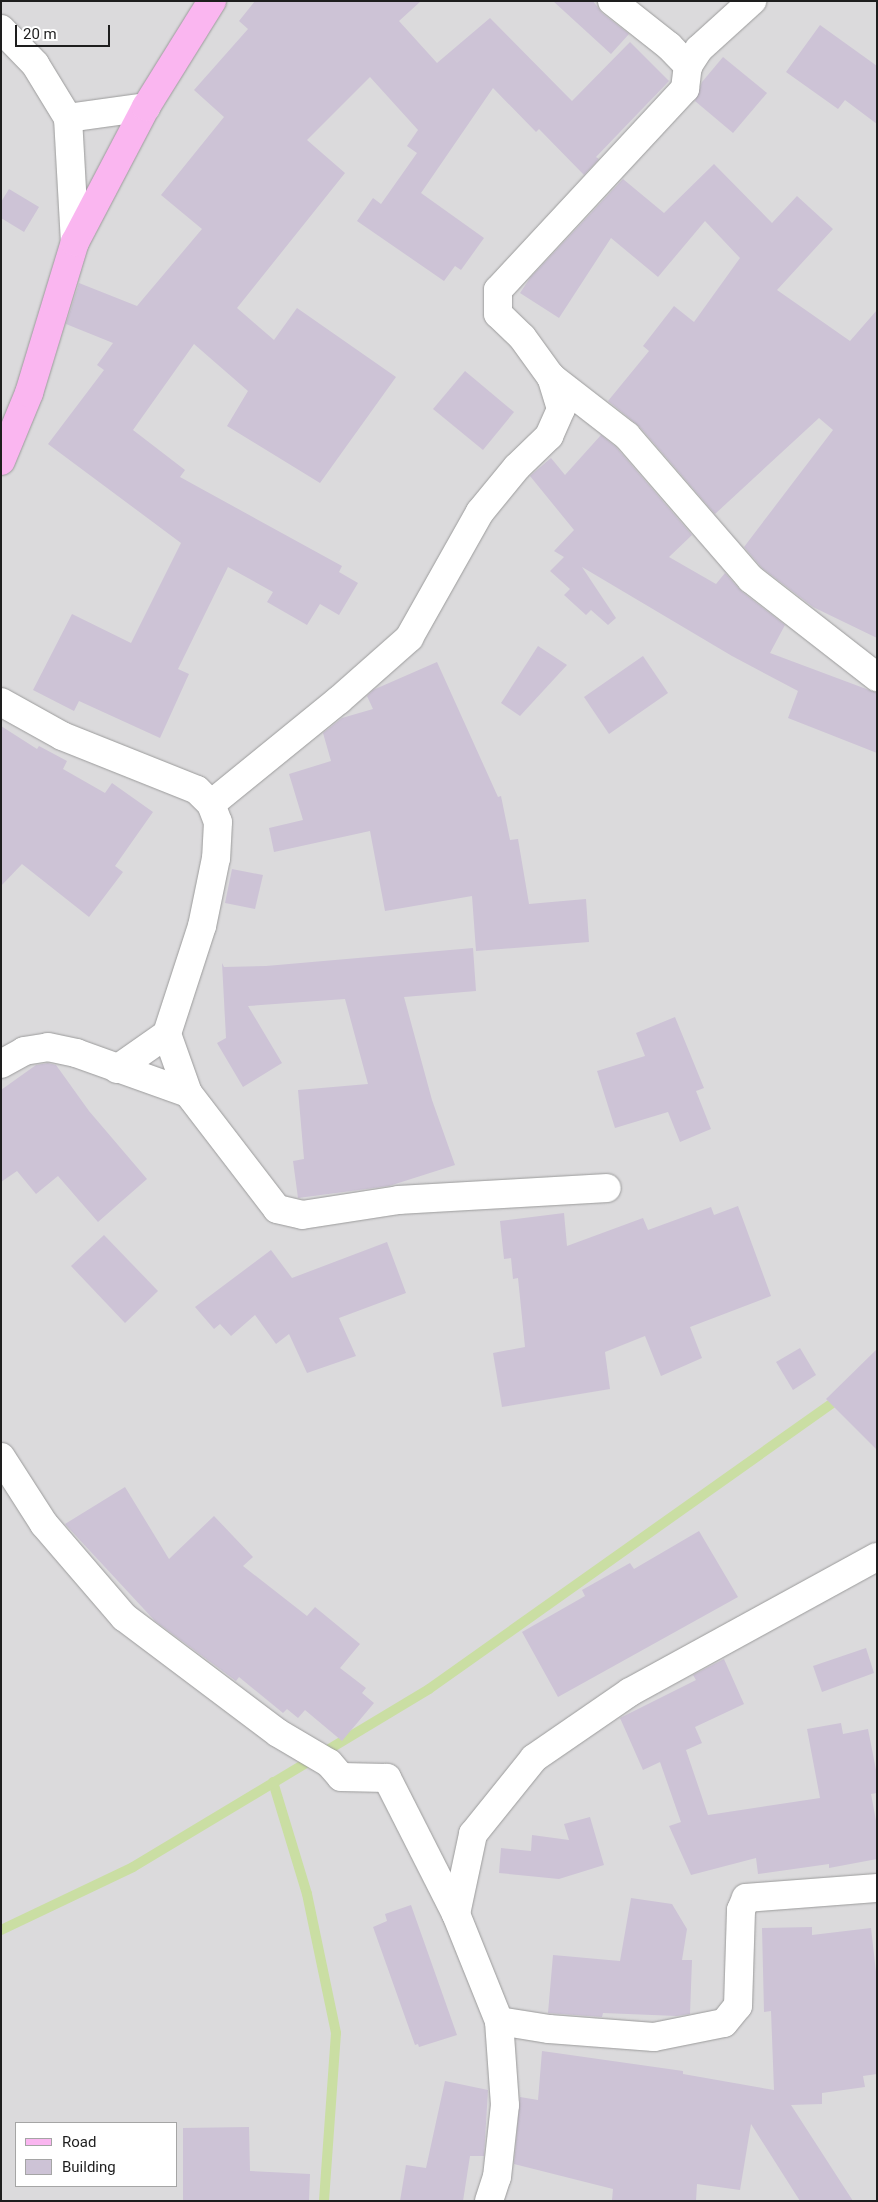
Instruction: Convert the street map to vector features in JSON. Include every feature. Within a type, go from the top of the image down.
[{"type":"street","points":[[1,461],[29,393],[75,242],[146,107],[212,1]]},
{"type":"street","points":[[612,1],[669,46],[688,66]]},
{"type":"street","points":[[752,1],[716,31],[688,66],[685,89],[662,116],[498,290],[498,314],[522,337],[551,377],[626,436],[751,579],[877,677]]},
{"type":"street","points":[[1,29],[35,64],[68,118],[75,242]]},
{"type":"street","points":[[68,118],[146,107]]},
{"type":"street","points":[[211,804],[339,700],[409,638],[480,512],[517,466],[549,436],[561,409],[551,377]]},
{"type":"street","points":[[1,702],[62,736],[197,790],[211,804],[218,822],[216,858],[202,926],[167,1034],[117,1069]]},
{"type":"street","points":[[167,1034],[188,1093],[261,1192],[277,1209],[302,1215],[399,1200],[607,1188]]},
{"type":"street","points":[[1,1064],[24,1052],[48,1047],[188,1093]]},
{"type":"street","points":[[1,1457],[44,1524],[124,1617],[278,1733],[329,1763],[341,1778],[387,1778],[456,1914],[499,2021],[505,2105],[497,2177],[489,2201]]},
{"type":"street","points":[[456,1914],[473,1834],[534,1758],[630,1692],[877,1556]]},
{"type":"street","points":[[499,2021],[549,2029],[654,2037],[724,2023],[738,2006],[740,1910],[746,1898],[877,1888]]},
{"type":"shaded area","points":[[1,1],[877,1],[877,2201],[1,2201]]},
{"type":"building","points":[[255,1],[421,1],[399,21],[437,63],[490,18],[572,101],[630,42],[669,81],[596,157],[599,159],[584,175],[539,129],[536,132],[493,88],[421,193],[484,238],[461,270],[455,266],[444,281],[357,221],[373,198],[381,204],[417,153],[407,146],[418,130],[370,77],[307,140],[345,173],[237,308],[274,340],[297,308],[396,377],[320,483],[227,426],[248,391],[194,344],[133,430],[185,470],[180,477],[342,566],[339,572],[358,583],[339,615],[320,604],[307,625],[267,602],[273,592],[228,567],[178,669],[189,674],[160,738],[79,701],[74,711],[33,690],[72,614],[131,643],[181,543],[48,444],[104,370],[97,365],[113,343],[66,324],[79,283],[137,306],[202,229],[161,195],[224,117],[194,90],[248,29],[239,21]]},
{"type":"building","points":[[553,1],[593,1],[602,13],[629,34],[611,54]]},
{"type":"building","points":[[820,25],[877,66],[877,124],[845,100],[838,109],[786,72]]},
{"type":"building","points":[[723,57],[767,93],[733,133],[695,101],[702,82]]},
{"type":"building","points":[[714,164],[772,223],[797,196],[833,229],[777,290],[850,341],[877,310],[877,638],[813,607],[762,568],[744,547],[833,430],[819,418],[715,514],[639,426],[608,401],[649,351],[643,346],[674,306],[694,322],[740,258],[705,221],[658,277],[611,238],[559,318],[520,293],[530,278],[623,179],[664,213]]},
{"type":"building","points":[[9,189],[39,207],[24,232],[1,218],[1,202]]},
{"type":"building","points":[[465,371],[514,412],[483,450],[433,409]]},
{"type":"building","points":[[601,435],[616,447],[692,535],[669,557],[716,584],[725,573],[741,591],[785,625],[770,653],[877,693],[877,753],[788,718],[798,691],[732,656],[582,567],[616,618],[608,625],[591,610],[586,615],[564,595],[570,589],[550,571],[564,557],[554,551],[574,530],[530,476],[551,458],[565,475]]},
{"type":"building","points":[[538,646],[567,665],[520,716],[501,703]]},
{"type":"building","points":[[643,656],[668,693],[609,734],[584,697]]},
{"type":"building","points":[[437,662],[498,797],[501,796],[510,840],[518,839],[529,904],[586,899],[589,942],[476,951],[472,896],[385,911],[370,831],[274,852],[269,828],[303,820],[289,774],[331,761],[323,733],[342,718],[373,709],[367,696],[373,690]]},
{"type":"building","points":[[1,726],[37,749],[39,746],[67,761],[63,769],[105,793],[112,783],[153,812],[115,866],[123,872],[89,917],[22,864],[1,886]]},
{"type":"building","points":[[232,869],[263,875],[255,909],[225,903]]},
{"type":"building","points":[[473,948],[476,991],[404,997],[432,1100],[455,1165],[389,1186],[298,1198],[293,1161],[304,1159],[298,1090],[368,1084],[345,999],[248,1006],[282,1063],[243,1087],[217,1043],[226,1038],[222,963],[224,967],[266,966]]},
{"type":"building","points":[[675,1017],[704,1088],[696,1091],[711,1129],[680,1142],[668,1112],[615,1128],[597,1071],[645,1056],[636,1033]]},
{"type":"building","points":[[48,1063],[56,1065],[89,1111],[147,1179],[98,1222],[58,1176],[36,1194],[17,1171],[1,1182],[1,1090],[36,1065]]},
{"type":"building","points":[[738,1206],[771,1296],[690,1327],[702,1358],[661,1376],[645,1336],[605,1352],[610,1389],[502,1407],[493,1353],[525,1347],[518,1278],[513,1279],[511,1258],[504,1259],[500,1221],[564,1213],[567,1246],[643,1218],[648,1230],[711,1207],[714,1215]]},
{"type":"building","points":[[104,1235],[158,1291],[125,1323],[71,1266]]},
{"type":"building","points":[[387,1242],[406,1293],[339,1318],[356,1356],[307,1373],[289,1334],[276,1344],[255,1315],[231,1336],[220,1324],[214,1329],[195,1307],[271,1250],[292,1278]]},
{"type":"building","points":[[800,1348],[816,1375],[793,1390],[776,1362]]},
{"type":"building","points":[[877,1349],[877,1450],[826,1399]]},
{"type":"building","points":[[125,1487],[169,1559],[214,1516],[253,1557],[243,1566],[307,1616],[315,1607],[360,1644],[340,1668],[366,1688],[362,1693],[374,1703],[342,1741],[305,1710],[298,1718],[287,1709],[283,1713],[239,1677],[236,1681],[155,1621],[65,1524]]},
{"type":"building","points":[[699,1531],[738,1597],[558,1697],[522,1632],[585,1596],[582,1590],[630,1563],[634,1569]]},
{"type":"building","points":[[866,1648],[874,1673],[822,1692],[813,1666]]},
{"type":"building","points":[[724,1659],[744,1704],[695,1727],[702,1743],[686,1750],[708,1815],[820,1798],[807,1729],[841,1723],[843,1734],[868,1729],[877,1775],[877,1793],[871,1794],[877,1826],[877,1859],[829,1868],[829,1864],[758,1874],[756,1858],[691,1875],[669,1826],[681,1822],[660,1762],[643,1770],[620,1718],[696,1680],[693,1675]]},
{"type":"building","points":[[590,1817],[604,1865],[559,1879],[499,1873],[501,1848],[531,1851],[532,1835],[569,1840],[564,1824]]},
{"type":"building","points":[[631,1898],[672,1904],[687,1929],[682,1960],[692,1960],[690,2014],[677,2016],[603,2013],[602,2017],[548,2013],[553,1955],[620,1961]]},
{"type":"building","points":[[411,1905],[457,2035],[419,2047],[418,2044],[415,2045],[373,1927],[387,1921],[385,1914]]},
{"type":"building","points":[[812,1927],[812,1935],[871,1928],[877,1981],[877,2074],[863,2076],[865,2087],[822,2093],[822,2104],[791,2105],[853,2201],[800,2201],[751,2124],[740,2190],[697,2184],[696,2201],[612,2200],[613,2189],[514,2164],[520,2097],[538,2100],[542,2051],[683,2071],[683,2074],[774,2090],[771,2011],[764,2012],[762,1928]]},
{"type":"building","points":[[445,2081],[488,2090],[484,2156],[470,2156],[463,2201],[400,2201],[406,2165],[426,2168]]},
{"type":"building","points":[[249,2127],[250,2171],[310,2174],[309,2201],[183,2201],[183,2128]]},
{"type":"waterway","points":[[1,1930],[133,1867],[429,1689],[841,1397]]},
{"type":"waterway","points":[[273,1782],[307,1894],[336,2033],[324,2201]]}]
